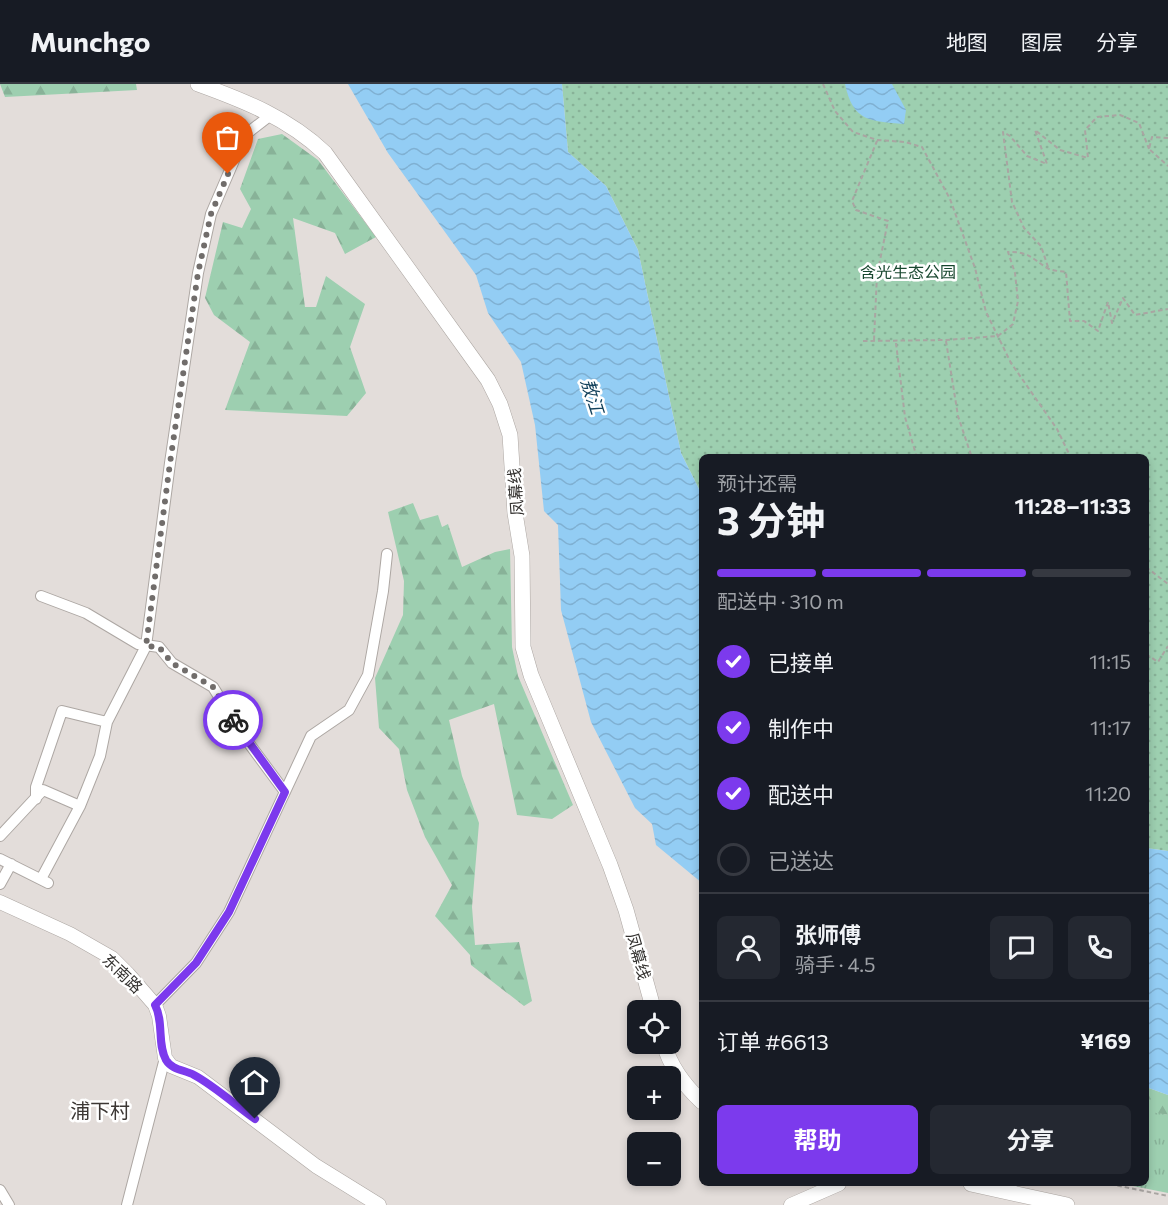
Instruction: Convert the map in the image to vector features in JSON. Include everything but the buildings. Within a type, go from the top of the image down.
[{"type":"main road","name":"凤幕线","points":[[198,84],[243,100],[272,114],[308,136],[325,153],[488,380],[500,404],[510,435],[515,513],[522,556],[523,647],[531,675],[626,909],[651,1000]]},
{"type":"main road","points":[[668,1054],[680,1076],[699,1099]]},
{"type":"main road","points":[[980,1186],[1067,1205]]},
{"type":"street","points":[[0,859],[44,881],[80,806],[100,756],[107,722],[146,646],[170,463],[195,297],[211,214],[244,135],[272,114]]},
{"type":"street","points":[[155,1005],[196,963],[229,912],[311,735],[349,710],[368,675],[387,554]]},
{"type":"street","points":[[41,596],[86,613],[138,644],[159,647],[172,663],[213,687],[242,734],[285,792]]},
{"type":"street","points":[[36,799],[36,787],[62,711],[107,722]]},
{"type":"street","points":[[0,836],[44,790],[80,806]]},
{"type":"street","points":[[0,884],[11,864]]},
{"type":"street","name":"东南路","points":[[0,902],[70,934],[103,952],[120,965],[155,1005],[159,1016],[165,1058]]},
{"type":"street","points":[[127,1205],[165,1058]]},
{"type":"street","points":[[165,1058],[171,1066],[207,1084],[316,1166],[379,1205]]},
{"type":"street","points":[[791,1205],[834,1186]]},
{"type":"street","points":[[0,1190],[9,1205]]},
{"type":"street","points":[[811,1197],[823,1205]]},
{"type":"path","points":[[823,84],[835,111],[853,132],[877,140],[905,142],[922,147],[950,199],[975,268],[986,312],[1011,363],[1056,429],[1069,454]]},
{"type":"path","points":[[1049,270],[1041,246],[1024,228],[1012,202],[1003,132],[1010,136],[1027,156],[1047,164],[1035,130],[1059,150],[1088,158],[1085,130],[1097,117],[1120,115],[1139,123],[1149,149],[1168,166]]},
{"type":"path","points":[[1149,149],[1152,137],[1168,138]]},
{"type":"path","points":[[874,340],[877,275],[888,221],[856,210],[852,201],[877,140]]},
{"type":"path","points":[[862,341],[896,342],[998,336],[1013,324],[1018,301],[1015,273],[1008,252],[1017,251],[1037,259],[1049,270],[1066,272],[1070,321],[1084,321],[1098,332],[1108,302],[1112,323],[1123,298],[1135,315],[1168,309]]},
{"type":"path","points":[[946,340],[958,416],[971,454]]},
{"type":"path","points":[[896,342],[905,417],[916,454]]},
{"type":"path","points":[[1149,569],[1168,584]]},
{"type":"path","points":[[1149,656],[1158,662],[1168,646]]},
{"type":"path","points":[[1120,1186],[1168,1196]]},
{"type":"green space","points":[[0,84],[136,84],[137,90],[5,97]]},
{"type":"green space","name":"含光生态公园","points":[[562,84],[1168,84],[1168,851],[1149,848],[1149,454],[699,454],[699,489],[681,453],[638,250],[606,186],[568,152]]},
{"type":"green space","points":[[282,134],[318,160],[376,237],[345,254],[335,233],[293,218],[305,307],[316,307],[326,276],[365,304],[350,347],[366,393],[347,416],[225,410],[250,342],[214,315],[205,298],[223,222],[242,228],[251,209],[240,189],[258,139]]},
{"type":"green space","points":[[413,503],[420,520],[438,515],[442,527],[448,524],[462,567],[495,552],[510,549],[512,647],[518,676],[573,805],[552,819],[517,815],[494,704],[449,720],[462,776],[479,823],[472,907],[475,945],[519,942],[532,1001],[524,1006],[471,965],[470,955],[435,916],[452,885],[425,837],[407,790],[399,749],[379,728],[375,678],[403,615],[404,581],[388,512]]},
{"type":"green space","points":[[1149,1088],[1168,1095],[1168,1115],[1149,1112]]},
{"type":"green space","points":[[1149,1111],[1168,1115],[1168,1193],[1133,1186],[1149,1186]]},
{"type":"water","name":"敖江","points":[[348,84],[562,84],[568,152],[606,186],[638,250],[681,453],[699,489],[699,881],[656,845],[652,824],[635,808],[591,722],[561,610],[558,525],[544,511],[535,425],[521,362],[488,313],[476,275],[388,153]]},
{"type":"water","points":[[845,84],[892,84],[906,110],[904,124],[872,120],[858,113],[848,97]]},
{"type":"water","points":[[1149,848],[1168,851],[1168,1095],[1149,1088]]},
{"type":"way so far","points":[[228,174],[211,214],[198,273],[146,646],[159,647],[172,663],[213,687],[233,720]]},
{"type":"district","name":"浦下村","points":[[100,1110]]},
{"type":"route","points":[[233,720],[285,792],[229,912],[196,963],[155,1005],[159,1016],[165,1058],[171,1066],[198,1077],[255,1119]]}]
